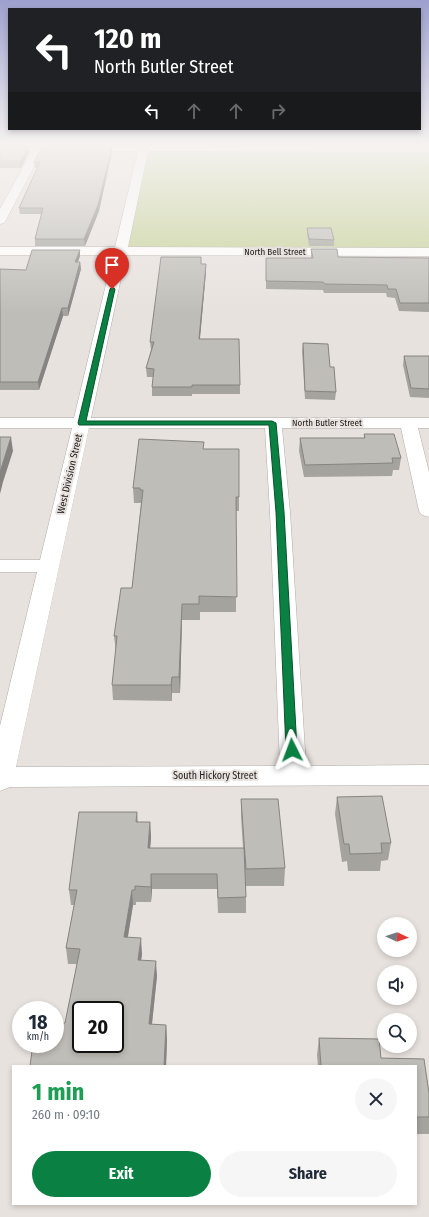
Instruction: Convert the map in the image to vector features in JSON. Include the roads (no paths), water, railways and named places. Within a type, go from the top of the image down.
[{"type":"street","points":[[0,220],[10,201]]},
{"type":"street","name":"West Division Street","points":[[0,778],[133,201]]},
{"type":"street","name":"North Bell Street","points":[[0,250],[121,252],[429,252]]},
{"type":"street","name":"North Butler Street","points":[[0,423],[429,423]]},
{"type":"street","points":[[272,423],[280,512],[293,775]]},
{"type":"street","points":[[408,423],[429,511]]},
{"type":"street","points":[[0,566],[49,566]]},
{"type":"street","name":"South Hickory Street","points":[[0,778],[429,775]]}]
